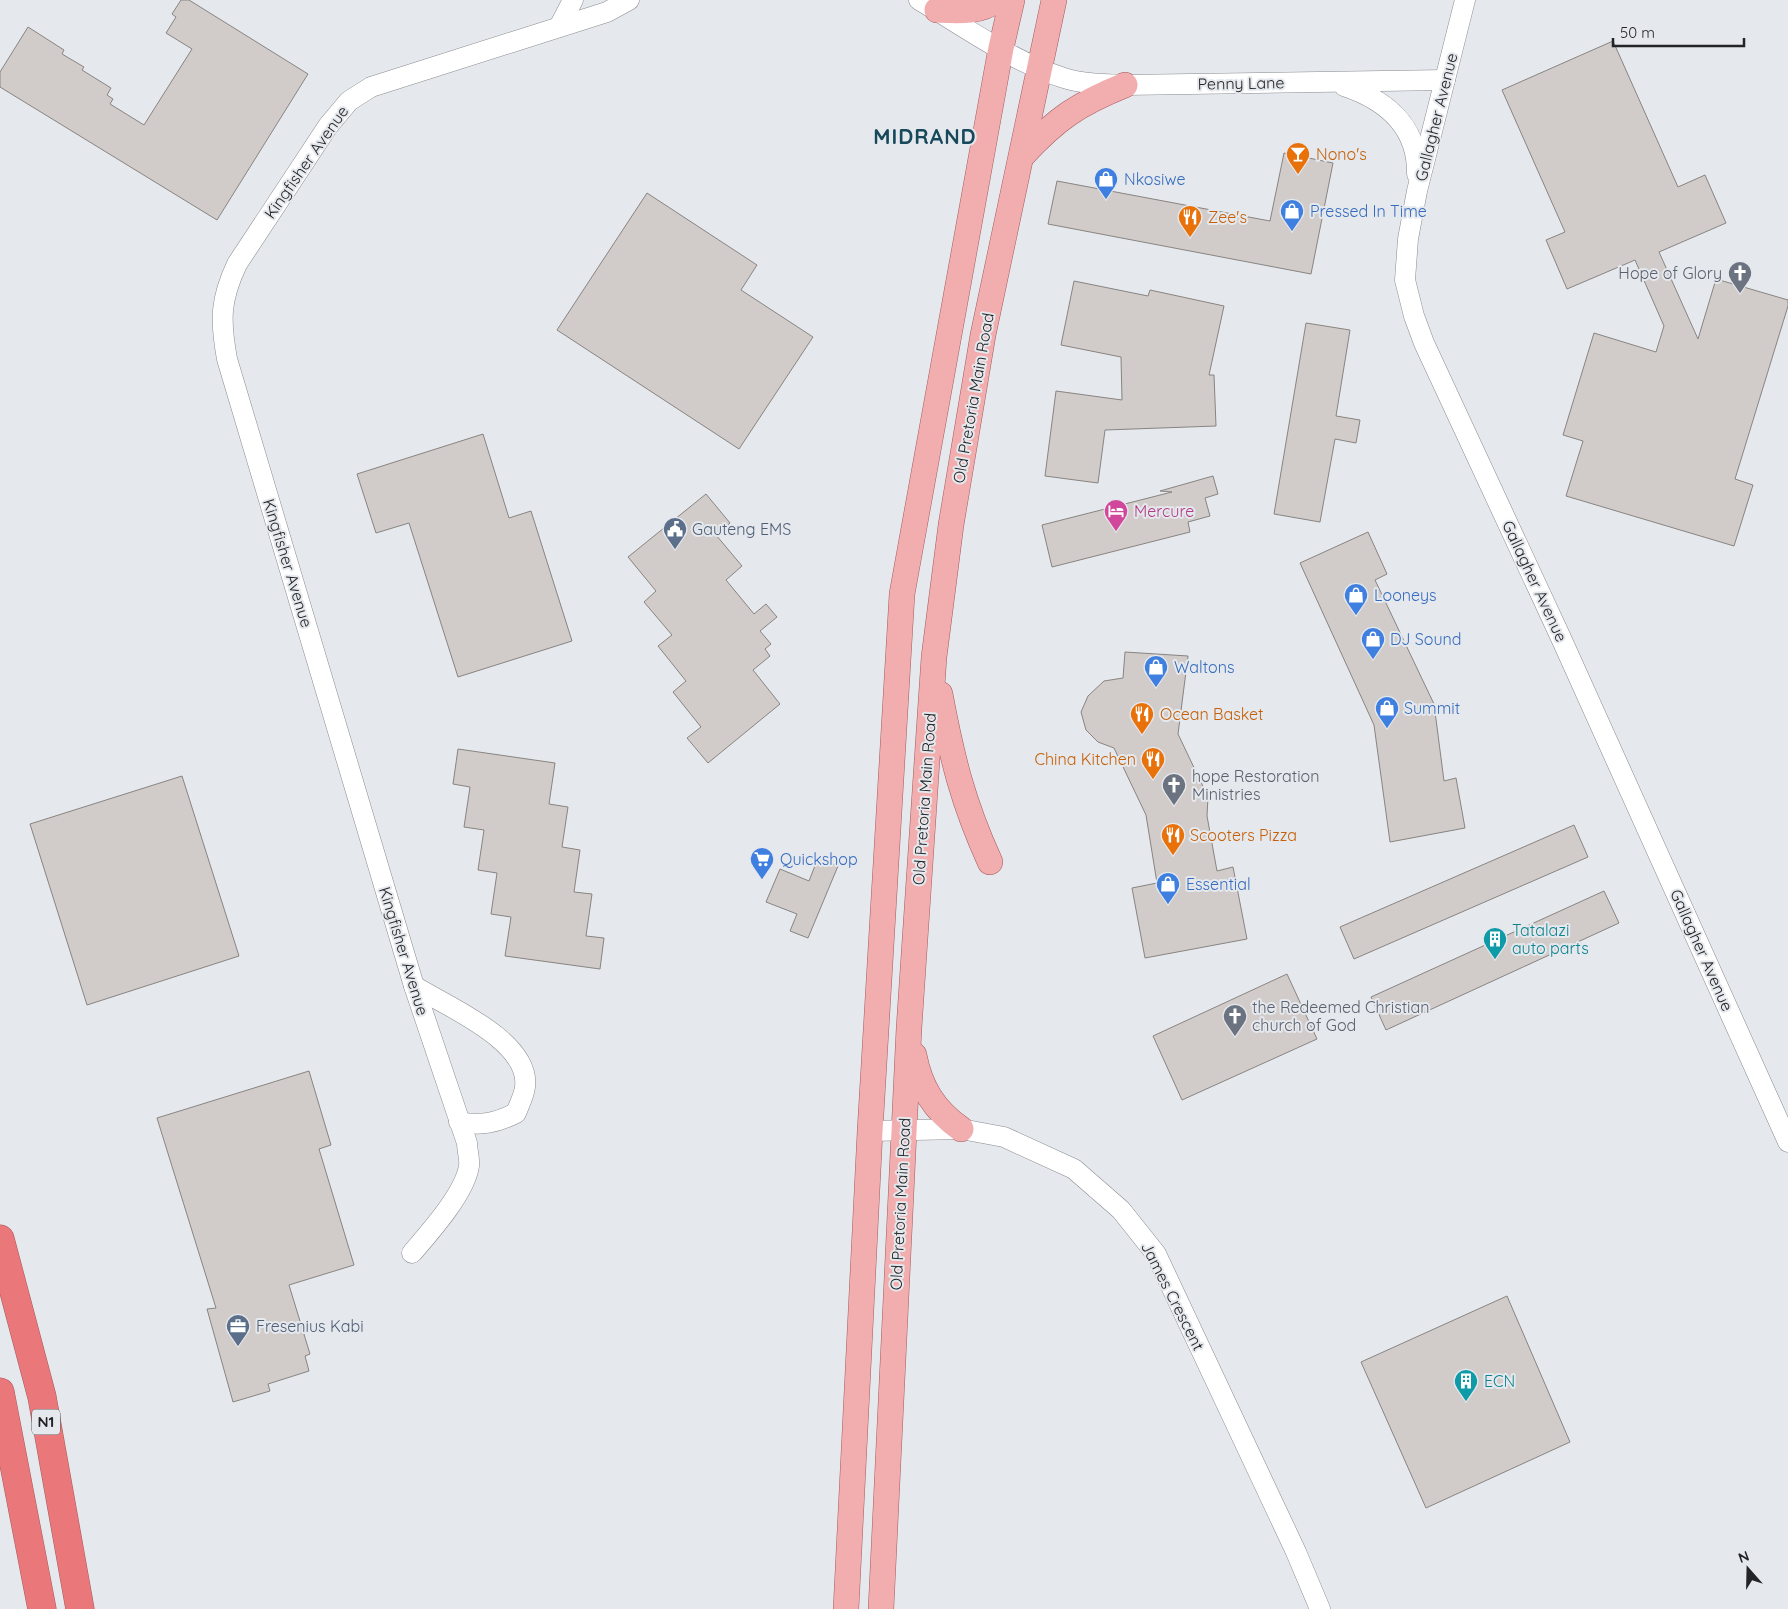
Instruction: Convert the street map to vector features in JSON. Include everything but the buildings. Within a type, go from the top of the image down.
[{"type":"highway","name":"N1","points":[[0,1239],[42,1397],[80,1609]]},
{"type":"highway","name":"N1","points":[[0,1392],[42,1609]]},
{"type":"main road","points":[[928,5],[974,10],[982,9],[998,0]]},
{"type":"main road","name":"Old Pretoria Main Road","points":[[846,1609],[870,1131],[902,594],[1001,48],[1012,0]]},
{"type":"main road","name":"Old Pretoria Main Road","points":[[881,1609],[909,1028],[934,657],[951,525],[983,335],[1054,0]]},
{"type":"main road","points":[[1022,156],[1046,130],[1064,115],[1090,99],[1125,85]]},
{"type":"main road","points":[[934,657],[958,782],[972,824],[990,862]]},
{"type":"main road","points":[[909,1028],[915,1062],[928,1097],[942,1115],[961,1129]]},
{"type":"street","points":[[560,26],[573,0]]},
{"type":"street","name":"Kingfisher Avenue","points":[[412,1253],[443,1216],[459,1189],[469,1166],[467,1143],[414,986],[227,359],[221,311],[226,287],[237,264],[328,126],[350,101],[371,87],[607,12],[629,0]]},
{"type":"street","name":"Gallagher Avenue","points":[[1465,0],[1417,191],[1408,239],[1405,280],[1414,316],[1424,343],[1561,638],[1788,1142]]},
{"type":"street","name":"Penny Lane","points":[[928,5],[1039,68],[1083,82],[1125,85],[1445,80]]},
{"type":"street","points":[[1328,81],[1369,95],[1395,114],[1409,135],[1412,144],[1417,162],[1417,191]]},
{"type":"street","points":[[414,986],[510,1046],[521,1065],[525,1086],[516,1112],[488,1124],[479,1125],[459,1122]]},
{"type":"street","name":"James Crescent","points":[[870,1131],[961,1129],[1004,1137],[1074,1169],[1108,1197],[1144,1238],[1163,1269],[1296,1552],[1320,1609]]},
{"type":"place","name":"Nono's","points":[[1298,175]]},
{"type":"place","name":"Nkosiwe","points":[[1106,200]]},
{"type":"place","name":"Pressed In Time","points":[[1292,232]]},
{"type":"place","name":"Zee's","points":[[1190,238]]},
{"type":"place","name":"Hope of Glory","points":[[1740,294]]},
{"type":"place","name":"Mercure","points":[[1116,532]]},
{"type":"place","name":"Gauteng EMS","points":[[675,550]]},
{"type":"place","name":"Looneys","points":[[1356,616]]},
{"type":"place","name":"DJ Sound","points":[[1373,660]]},
{"type":"place","name":"Waltons","points":[[1156,688]]},
{"type":"place","name":"Summit","points":[[1387,729]]},
{"type":"place","name":"Ocean Basket","points":[[1142,735]]},
{"type":"place","name":"China Kitchen","points":[[1153,780]]},
{"type":"place","name":"hope Restoration Ministries","points":[[1174,806]]},
{"type":"place","name":"Scooters Pizza","points":[[1173,856]]},
{"type":"place","name":"Quickshop","points":[[762,880]]},
{"type":"place","name":"Essential","points":[[1168,905]]},
{"type":"place","name":"Tatalazi auto parts","points":[[1495,960]]},
{"type":"place","name":"the Redeemed Christian church of God","points":[[1235,1037]]},
{"type":"place","name":"Fresenius Kabi","points":[[238,1347]]},
{"type":"place","name":"ECN","points":[[1466,1402]]},
{"type":"district","name":"MIDRAND","points":[[925,137]]}]
